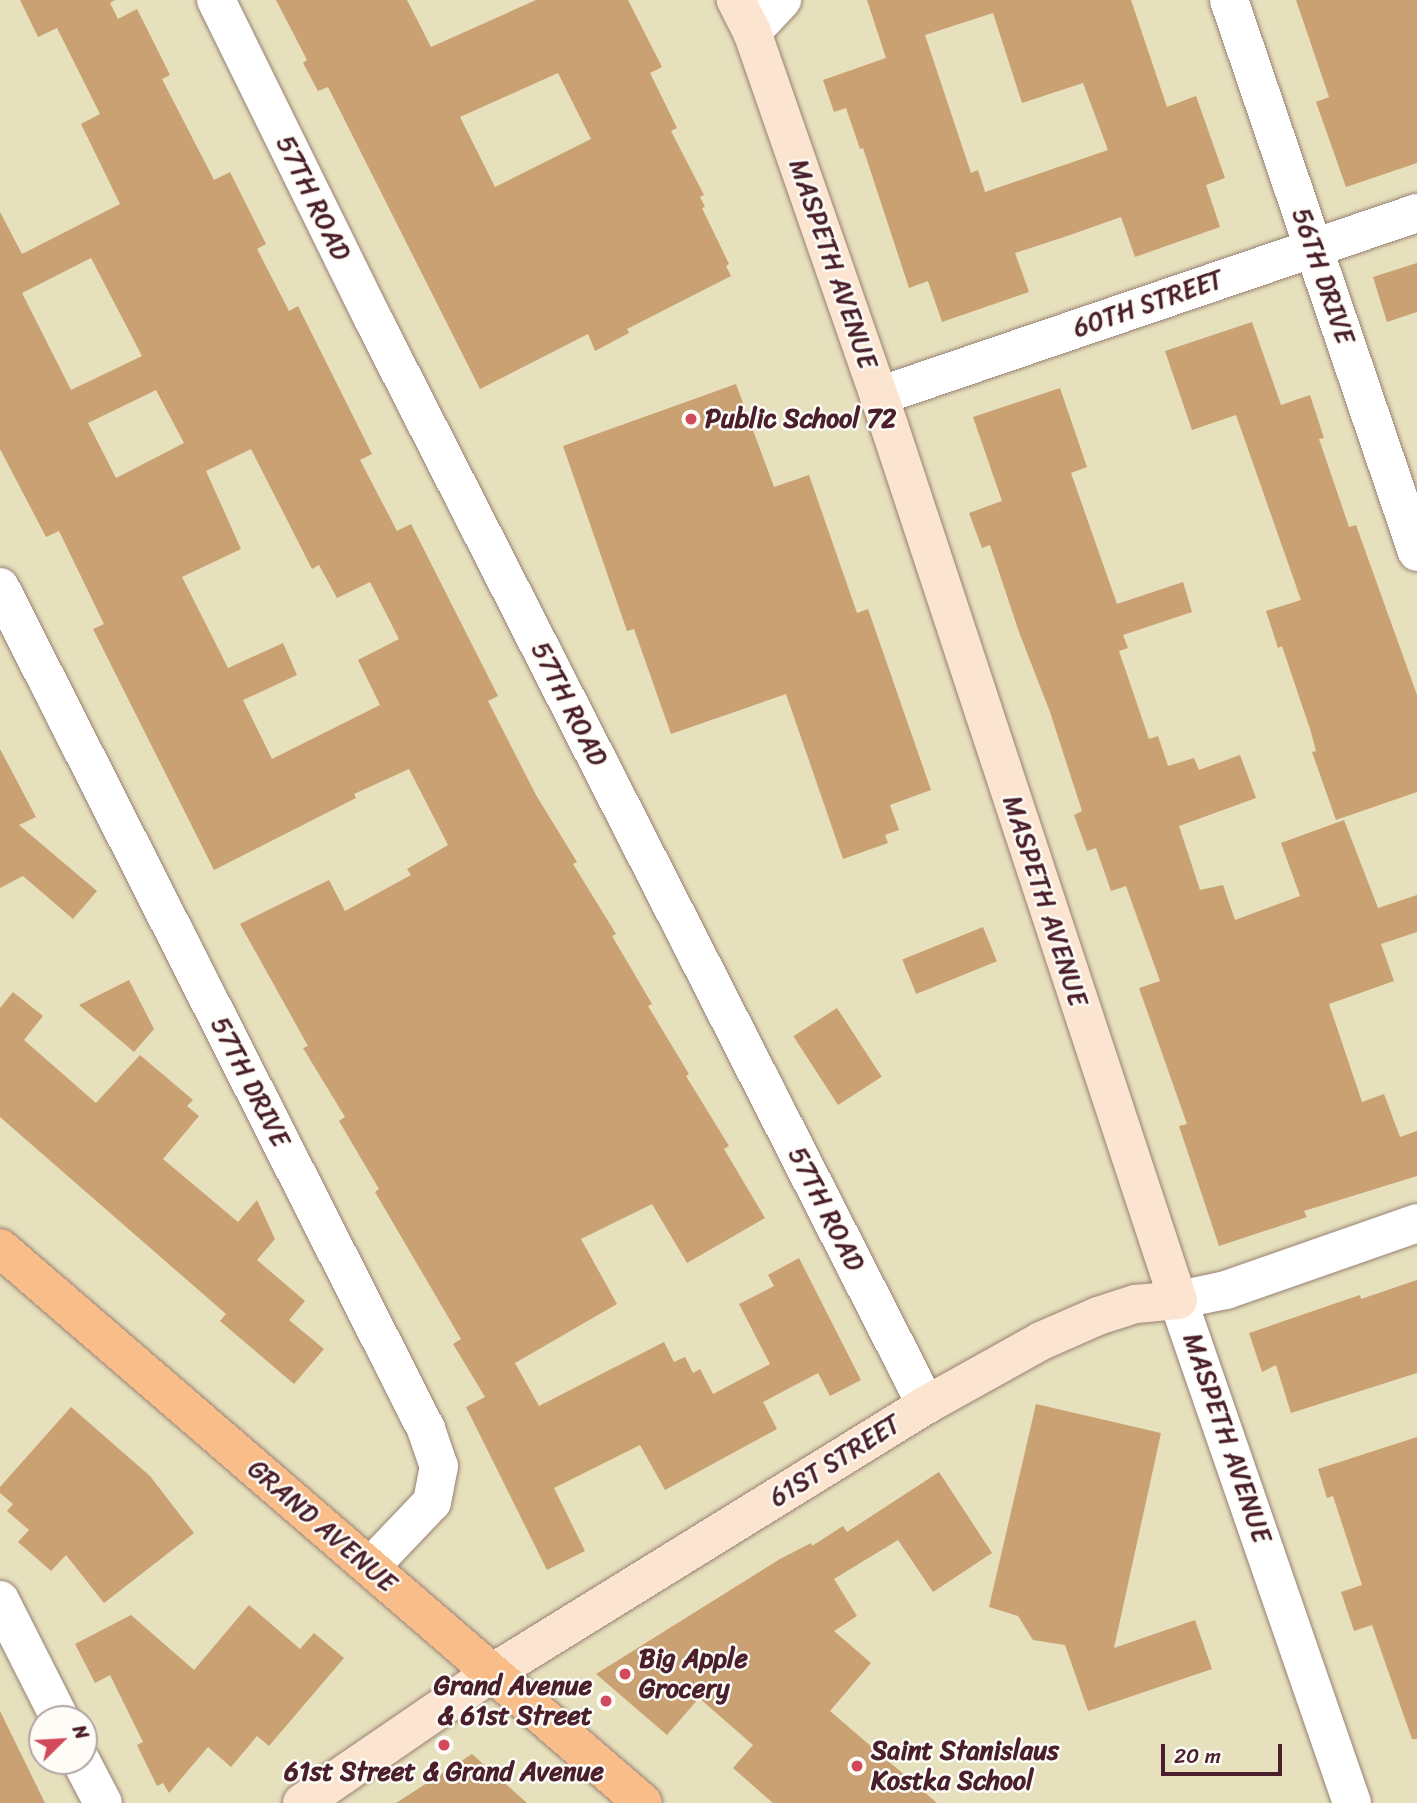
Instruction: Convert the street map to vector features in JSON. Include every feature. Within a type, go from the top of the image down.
[{"type":"main road","name":"GRAND AVENUE","points":[[0,1248],[643,1803]]},
{"type":"street","name":"57TH ROAD","points":[[216,0],[373,319],[926,1405]]},
{"type":"street","points":[[744,16],[782,0]]},
{"type":"street","name":"56TH DRIVE","points":[[1228,0],[1417,552]]},
{"type":"street","name":"MASPETH AVENUE","points":[[744,16],[879,396],[1178,1300],[1352,1803]]},
{"type":"street","name":"60TH STREET","points":[[879,396],[1417,213]]},
{"type":"street","name":"57TH DRIVE","points":[[0,587],[426,1429],[439,1466],[432,1502],[370,1567]]},
{"type":"street","name":"61ST STREET","points":[[302,1803],[492,1673],[926,1405],[1041,1341],[1098,1316],[1136,1304],[1178,1300],[1226,1290],[1417,1223]]},
{"type":"street","points":[[0,1600],[53,1705]]},
{"type":"street","points":[[88,1775],[103,1803]]},
{"type":"building","points":[[20,0],[115,0],[110,3],[118,19],[137,9],[170,75],[162,79],[214,180],[230,172],[266,244],[257,249],[289,311],[298,306],[372,454],[360,460],[397,531],[411,524],[498,696],[488,701],[536,795],[577,862],[573,864],[616,934],[612,936],[652,1004],[648,1006],[689,1074],[686,1076],[729,1146],[724,1149],[765,1218],[687,1263],[652,1204],[581,1239],[617,1304],[515,1363],[539,1406],[664,1342],[674,1362],[685,1357],[693,1373],[700,1369],[713,1394],[770,1364],[739,1304],[774,1286],[768,1275],[799,1258],[861,1380],[830,1396],[818,1373],[763,1402],[777,1429],[665,1490],[640,1445],[554,1488],[585,1551],[547,1570],[466,1407],[485,1397],[453,1344],[461,1339],[375,1192],[379,1189],[339,1121],[345,1117],[303,1048],[308,1046],[240,924],[329,880],[345,911],[411,875],[407,869],[448,845],[409,769],[354,794],[356,798],[214,870],[93,629],[104,624],[59,531],[46,537],[0,449],[0,212],[22,254],[120,204],[81,124],[100,114],[57,28],[38,37]],"holes":[[[91,258],[142,356],[71,390],[22,293]],[[156,390],[184,443],[116,478],[88,423]],[[251,449],[312,569],[319,565],[337,598],[370,582],[399,639],[358,660],[380,705],[272,759],[243,700],[297,675],[283,643],[228,668],[182,577],[241,549],[206,471]]]},
{"type":"building","points":[[276,0],[407,0],[431,47],[536,0],[628,0],[662,67],[650,73],[677,128],[671,131],[704,195],[700,197],[705,207],[702,208],[729,264],[726,266],[731,276],[627,329],[629,333],[595,351],[588,334],[480,389],[328,87],[318,91],[303,63],[307,60]],"holes":[[[558,73],[591,139],[495,187],[460,117]]]},
{"type":"building","points":[[867,0],[1131,0],[1167,107],[1196,96],[1225,178],[1206,185],[1220,227],[1135,257],[1121,217],[1015,253],[1029,292],[942,322],[928,281],[909,288],[863,148],[860,149],[846,108],[834,112],[823,80],[886,58]],"holes":[[[993,13],[1022,103],[1083,83],[1108,150],[985,192],[978,170],[971,173],[925,35]]]},
{"type":"building","points":[[1296,0],[1417,0],[1417,163],[1346,187],[1316,102],[1329,97]]},
{"type":"building","points":[[1417,263],[1417,312],[1387,322],[1373,277]]},
{"type":"building","points":[[1252,322],[1281,405],[1310,395],[1324,438],[1319,439],[1349,527],[1356,525],[1417,695],[1417,792],[1336,820],[1312,752],[1316,751],[1311,732],[1282,646],[1278,648],[1266,611],[1301,600],[1236,415],[1192,430],[1165,351]]},
{"type":"building","points":[[736,384],[774,487],[809,475],[857,613],[868,609],[931,790],[890,805],[899,830],[885,835],[888,843],[843,859],[786,694],[671,734],[634,629],[627,631],[563,446]]},
{"type":"building","points":[[1060,388],[1087,467],[1071,473],[1117,604],[1183,582],[1192,612],[1123,635],[1128,648],[1119,651],[1149,739],[1158,736],[1168,766],[1194,758],[1199,770],[1240,755],[1256,798],[1179,826],[1200,890],[1223,885],[1235,920],[1300,896],[1281,843],[1344,820],[1378,908],[1417,895],[1417,932],[1381,944],[1394,981],[1329,1004],[1362,1102],[1384,1094],[1400,1137],[1417,1131],[1417,1176],[1304,1211],[1307,1217],[1219,1246],[1179,1126],[1187,1124],[1139,988],[1160,981],[1126,886],[1111,891],[1096,848],[1087,851],[1074,815],[1082,811],[1050,712],[1019,632],[990,545],[982,548],[969,513],[1002,501],[973,417]]},
{"type":"building","points":[[0,749],[36,817],[19,825],[97,891],[73,919],[23,876],[0,888]]},
{"type":"building","points":[[983,927],[997,961],[916,994],[902,960]]},
{"type":"building","points":[[129,980],[154,1029],[134,1052],[79,1005]]},
{"type":"building","points":[[13,992],[43,1016],[24,1040],[96,1103],[140,1055],[193,1100],[187,1106],[199,1116],[163,1159],[238,1222],[257,1200],[275,1239],[257,1260],[305,1301],[289,1320],[324,1349],[294,1384],[220,1321],[226,1314],[0,1117],[0,1008]]},
{"type":"building","points":[[837,1008],[882,1077],[838,1105],[793,1036]]},
{"type":"building","points":[[1417,1280],[1417,1373],[1291,1413],[1276,1365],[1262,1372],[1249,1333],[1360,1295],[1361,1299]]},
{"type":"building","points":[[1036,1404],[1161,1433],[1114,1648],[1195,1620],[1212,1669],[1088,1711],[1065,1645],[1033,1640],[1018,1616],[989,1607]]},
{"type":"building","points":[[71,1407],[150,1476],[194,1533],[104,1603],[66,1555],[51,1571],[18,1542],[29,1530],[7,1511],[13,1504],[0,1493],[0,1487]]},
{"type":"building","points":[[1417,1437],[1417,1739],[1412,1739],[1372,1625],[1354,1631],[1341,1592],[1362,1585],[1333,1496],[1327,1498],[1318,1469]]},
{"type":"building","points":[[939,1472],[992,1553],[933,1592],[898,1540],[834,1579],[857,1616],[834,1631],[871,1663],[830,1711],[937,1803],[773,1803],[733,1768],[753,1745],[699,1698],[667,1735],[596,1674],[780,1559],[811,1543],[812,1546],[843,1526],[847,1532]]},
{"type":"building","points":[[249,1605],[300,1649],[314,1633],[344,1658],[269,1746],[257,1736],[231,1767],[208,1747],[169,1793],[163,1783],[157,1786],[137,1745],[143,1742],[110,1675],[95,1683],[75,1644],[131,1615],[194,1670]]},
{"type":"building","points":[[0,1711],[28,1768],[28,1775],[31,1775],[45,1803],[0,1803]]},
{"type":"building","points":[[472,1754],[527,1803],[396,1803]]},
{"type":"place","name":"Public School 72","points":[[691,419]]},
{"type":"place","name":"Big Apple Grocery","points":[[625,1674]]},
{"type":"place","name":"Grand Avenue & 61st Street","points":[[606,1701]]},
{"type":"place","name":"61st Street & Grand Avenue","points":[[444,1745]]},
{"type":"place","name":"Saint Stanislaus Kostka School","points":[[857,1766]]}]
